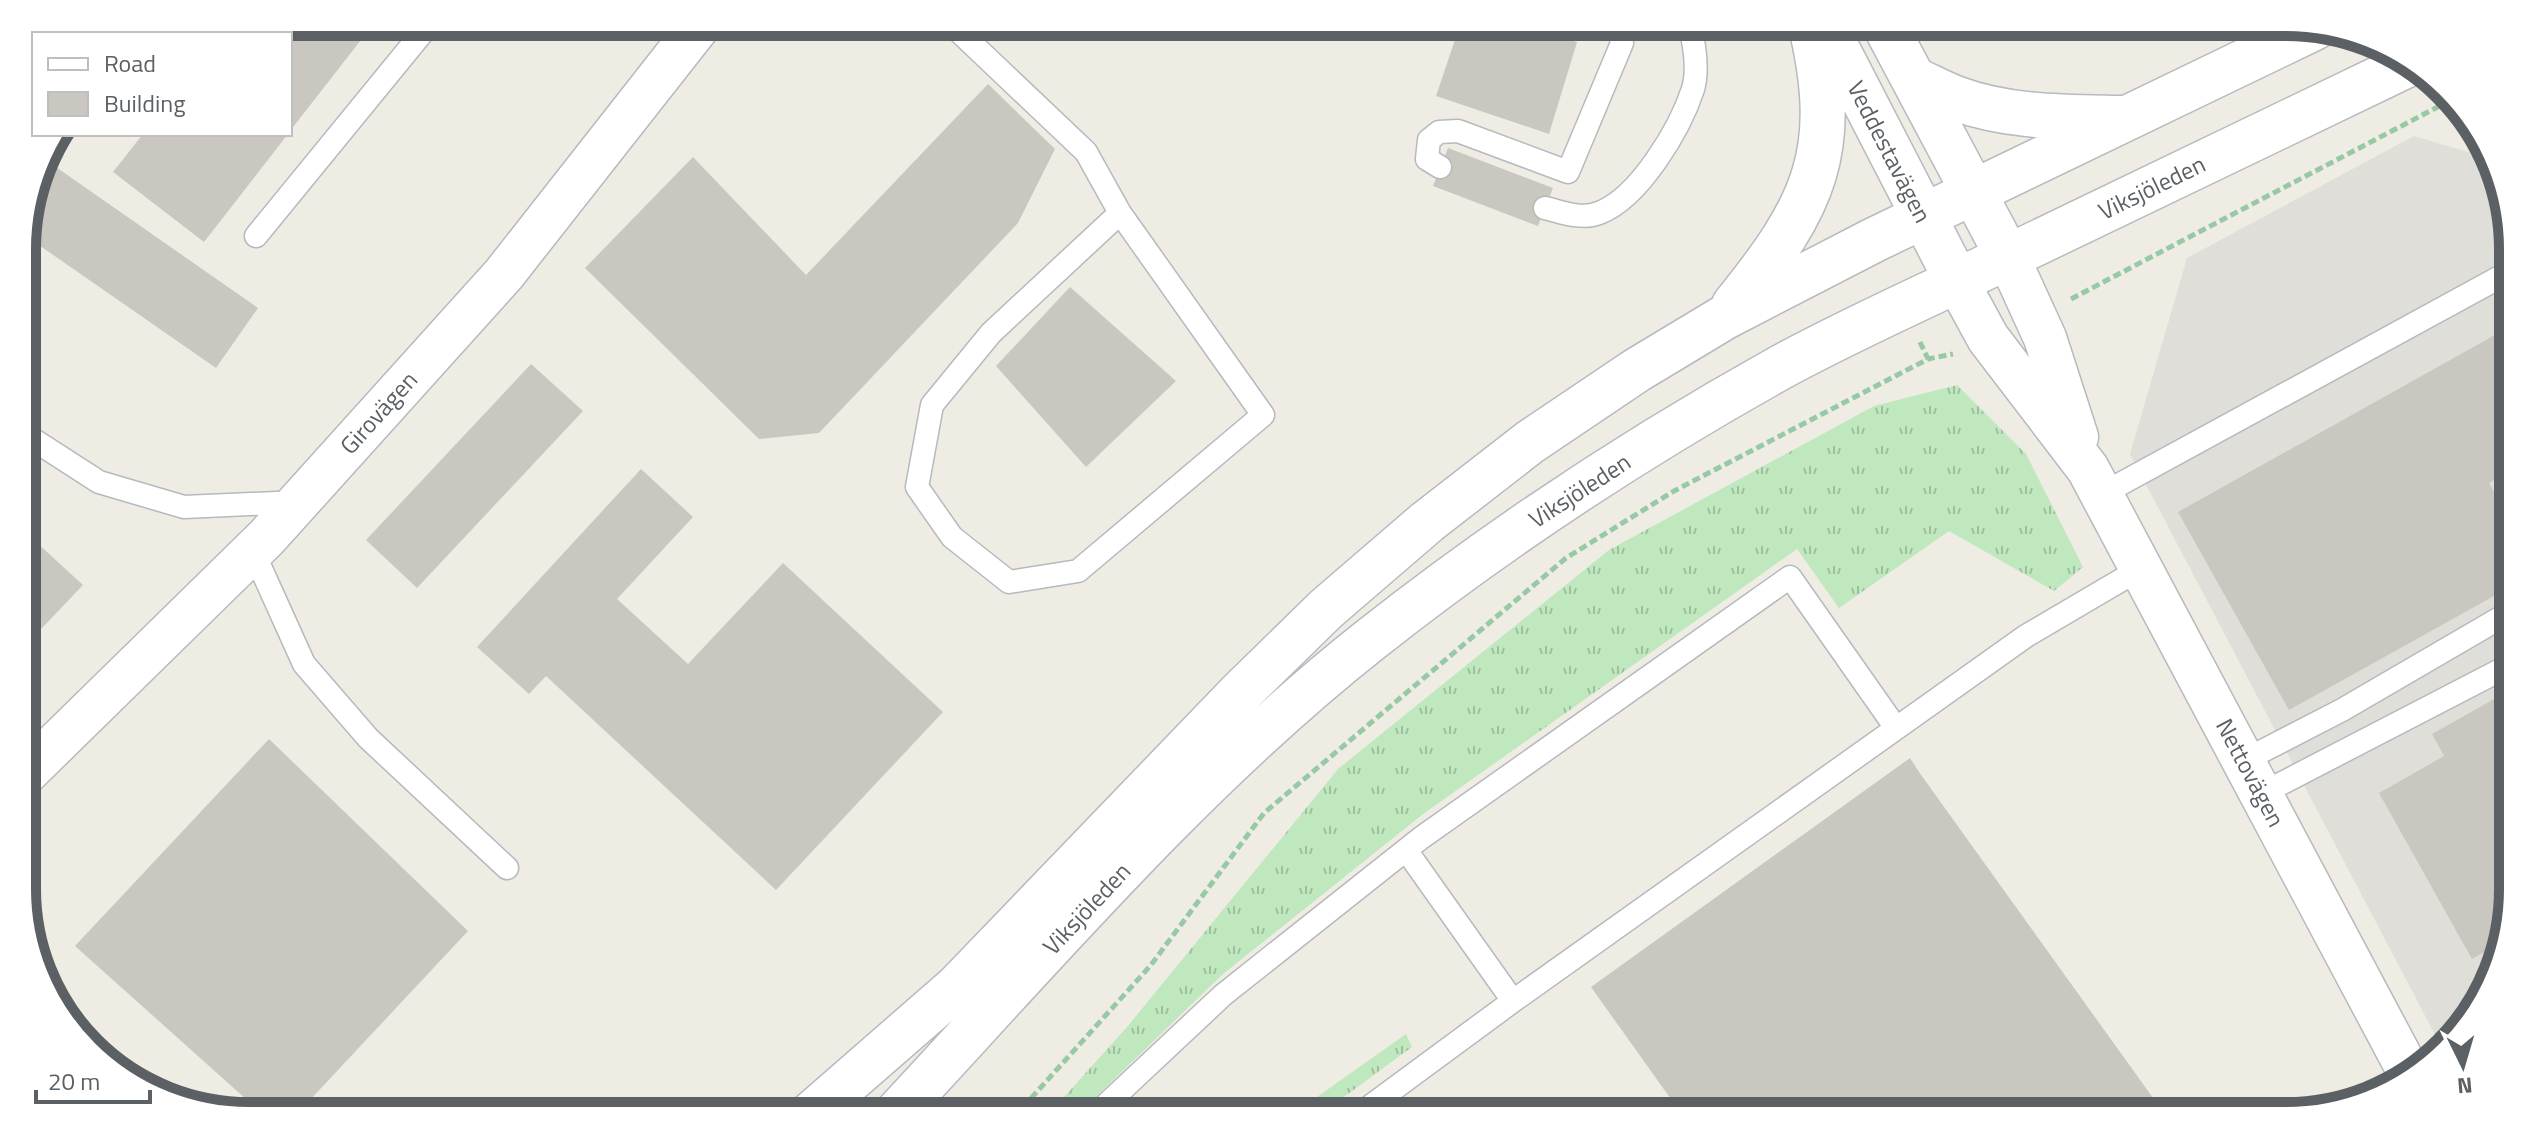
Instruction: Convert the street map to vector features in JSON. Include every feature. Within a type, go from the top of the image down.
[{"type":"main road","points":[[1725,317],[1785,237],[1819,165],[1824,132],[1824,89],[1813,36]]},
{"type":"main road","name":"Veddestavägen","points":[[1830,36],[1957,281]]},
{"type":"main road","points":[[1891,36],[2008,257]]},
{"type":"main road","name":"Viksjöleden","points":[[825,1102],[957,987],[1326,609],[1427,522],[1530,442],[1637,370],[1725,317],[2296,37]]},
{"type":"main road","name":"Viksjöleden","points":[[907,1102],[1150,843],[1282,715],[1369,641],[1543,514],[1656,441],[1785,366],[2399,69]]},
{"type":"main road","points":[[1916,80],[1956,99],[2001,111],[2044,116],[2132,118]]},
{"type":"main road","name":"Viksjöleden","points":[[864,1102],[896,1066],[957,987]]},
{"type":"street","name":"Girovägen","points":[[36,763],[299,502],[504,274],[691,36]]},
{"type":"street","name":"Nettovägen","points":[[2008,257],[2045,338],[2095,481],[2405,1065]]},
{"type":"street","name":"Nettovägen","points":[[1957,281],[1988,338],[2095,481]]},
{"type":"lane","points":[[256,236],[420,36]]},
{"type":"lane","points":[[964,36],[1086,152],[1120,213],[1263,415],[1078,571],[1009,582],[952,537],[917,487],[932,405],[991,333],[1120,213]]},
{"type":"lane","points":[[1440,167],[1427,159],[1429,140],[1439,132],[1458,131],[1568,172],[1622,43],[1620,36]]},
{"type":"lane","points":[[1545,208],[1578,216],[1597,214],[1632,191],[1672,135],[1694,86],[1692,36]]},
{"type":"lane","points":[[2095,481],[2499,277]]},
{"type":"lane","points":[[36,441],[99,482],[184,507],[299,502]]},
{"type":"lane","points":[[253,551],[304,664],[368,738],[507,868]]},
{"type":"lane","points":[[1376,1102],[2026,636],[2140,569]]},
{"type":"lane","points":[[1109,1102],[1223,995],[1406,850],[1790,577],[1896,728]]},
{"type":"lane","points":[[2252,777],[2342,710],[2499,619]]},
{"type":"lane","points":[[2252,777],[2499,670]]},
{"type":"lane","points":[[1406,850],[1513,1001]]},
{"type":"path","points":[[2076,297],[2443,104]]},
{"type":"path","points":[[1919,340],[1928,359]]},
{"type":"path","points":[[1028,1102],[1151,965],[1264,813],[1566,558],[1674,491],[1928,359],[1947,357]]},
{"type":"shaded area","points":[[2414,136],[2476,154],[2492,194],[2499,249],[2499,903],[2483,970],[2449,1026],[2431,1026],[2130,454],[2187,258]]},
{"type":"green space","points":[[1957,385],[2026,454],[2083,567],[2054,591],[1949,531],[1839,608],[1797,549],[1423,814],[1223,974],[1090,1102],[1060,1102],[1127,1027],[1338,769],[1609,550],[1874,406]]},
{"type":"green space","points":[[1406,1034],[1412,1047],[1337,1102],[1310,1102]]},
{"type":"building","points":[[292,36],[364,36],[292,128]]},
{"type":"building","points":[[1456,36],[1558,36],[1577,42],[1549,134],[1436,96]]},
{"type":"building","points":[[988,84],[1055,149],[1018,223],[819,433],[759,439],[585,268],[693,157],[806,275]]},
{"type":"building","points":[[141,136],[286,136],[204,242],[113,172]]},
{"type":"building","points":[[1448,148],[1553,188],[1538,226],[1433,186]]},
{"type":"building","points":[[53,165],[258,308],[216,368],[36,243],[43,194]]},
{"type":"building","points":[[1070,287],[1176,381],[1086,467],[996,366]]},
{"type":"building","points":[[2499,333],[2499,477],[2489,483],[2499,500],[2499,593],[2289,710],[2178,512]]},
{"type":"building","points":[[531,364],[583,411],[417,588],[366,540]]},
{"type":"building","points":[[641,469],[693,517],[617,599],[688,664],[783,563],[943,712],[776,890],[546,676],[529,694],[477,647]]},
{"type":"building","points":[[36,542],[83,585],[36,634]]},
{"type":"building","points":[[2499,696],[2499,903],[2490,949],[2472,959],[2379,793],[2444,756],[2432,734]]},
{"type":"building","points":[[269,739],[468,931],[308,1102],[249,1102],[75,946]]},
{"type":"building","points":[[1910,758],[2156,1102],[1673,1102],[1591,987]]}]
